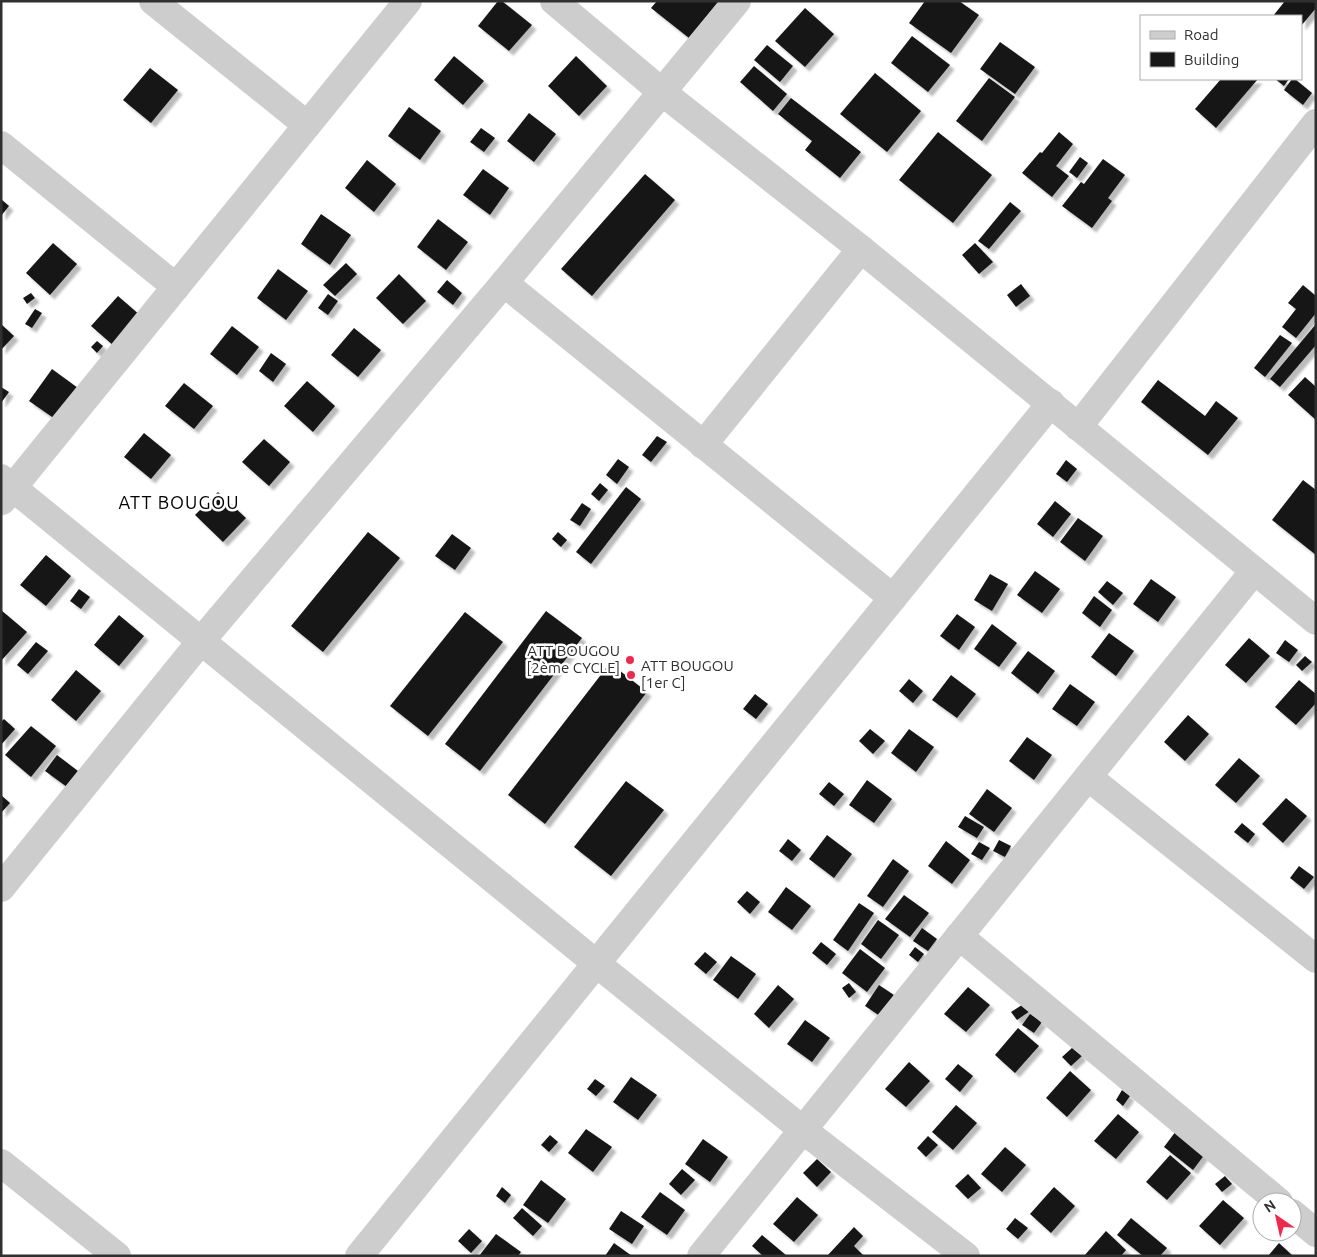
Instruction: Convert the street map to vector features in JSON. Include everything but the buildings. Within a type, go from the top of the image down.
[{"type":"street","points":[[153,1],[307,125]]},
{"type":"street","points":[[408,1],[176,286],[5,489],[201,641],[802,1130],[966,1256]]},
{"type":"street","points":[[554,1],[662,92],[861,249],[1316,621]]},
{"type":"street","points":[[1,888],[201,641],[504,283],[737,1]]},
{"type":"street","points":[[1078,427],[1316,123]]},
{"type":"street","points":[[1,145],[176,286]]},
{"type":"street","points":[[703,445],[861,249]]},
{"type":"street","points":[[504,283],[893,598]]},
{"type":"street","points":[[359,1256],[1051,403]]},
{"type":"street","points":[[701,1256],[1254,571]]},
{"type":"street","points":[[1088,777],[1316,959]]},
{"type":"street","points":[[959,936],[1267,1192]]},
{"type":"street","points":[[1,1163],[117,1256]]},
{"type":"street","points":[[1302,1221],[1316,1233]]},
{"type":"place","name":"ATT BOUGOU [2ème CYCLE]","points":[[630,660]]},
{"type":"place","name":"ATT BOUGOU [1er C]","points":[[631,675]]},
{"type":"district","name":"ATT BOUGOU","points":[[179,503]]}]
